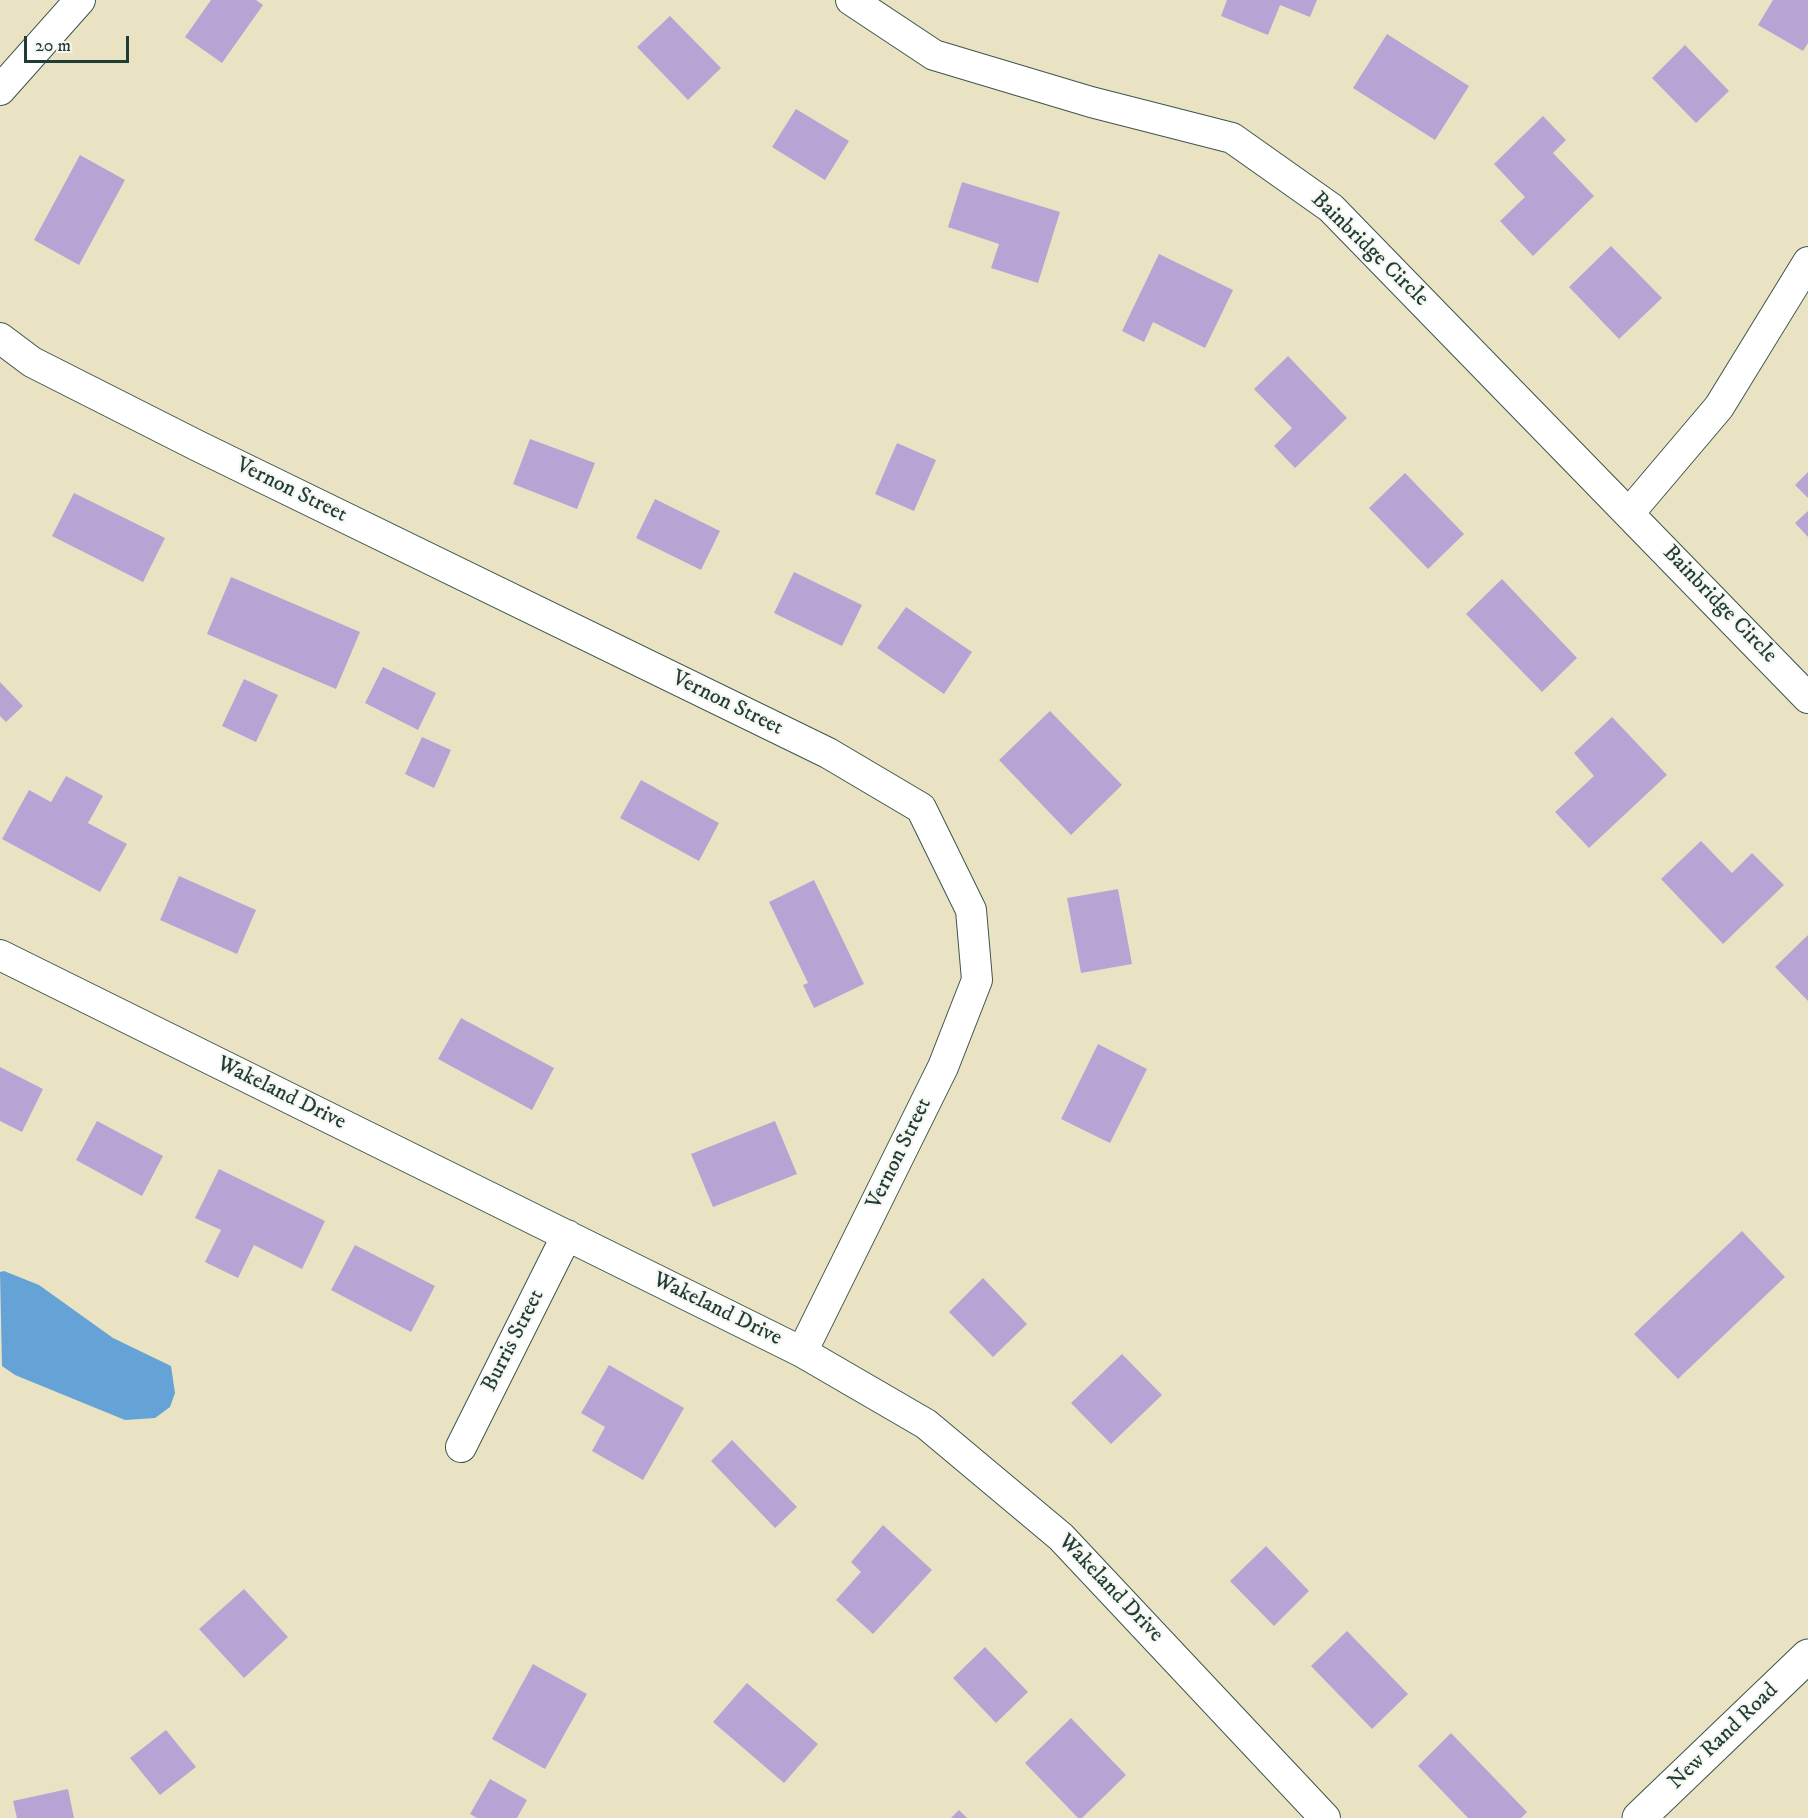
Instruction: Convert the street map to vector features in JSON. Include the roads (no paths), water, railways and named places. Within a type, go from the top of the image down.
[{"type":"street","points":[[0,90],[80,0]]},
{"type":"street","name":"Bainbridge Circle","points":[[851,0],[934,55],[1091,102],[1232,138],[1331,208],[1630,512],[1808,698]]},
{"type":"street","points":[[1630,512],[1719,407],[1808,262]]},
{"type":"street","name":"Vernon Street","points":[[0,338],[32,362],[198,446],[828,753],[921,808],[971,910],[977,980],[944,1067],[802,1352]]},
{"type":"street","name":"Wakeland Drive","points":[[0,955],[802,1352],[926,1424],[1061,1537],[1325,1818]]},
{"type":"street","name":"Burris Street","points":[[461,1447],[567,1235]]},
{"type":"street","name":"New Rand Road","points":[[1639,1818],[1808,1656]]},
{"type":"water","points":[[4,1271],[39,1285],[113,1338],[171,1366],[175,1393],[170,1407],[155,1418],[125,1420],[15,1375],[2,1366],[0,1272]]}]
